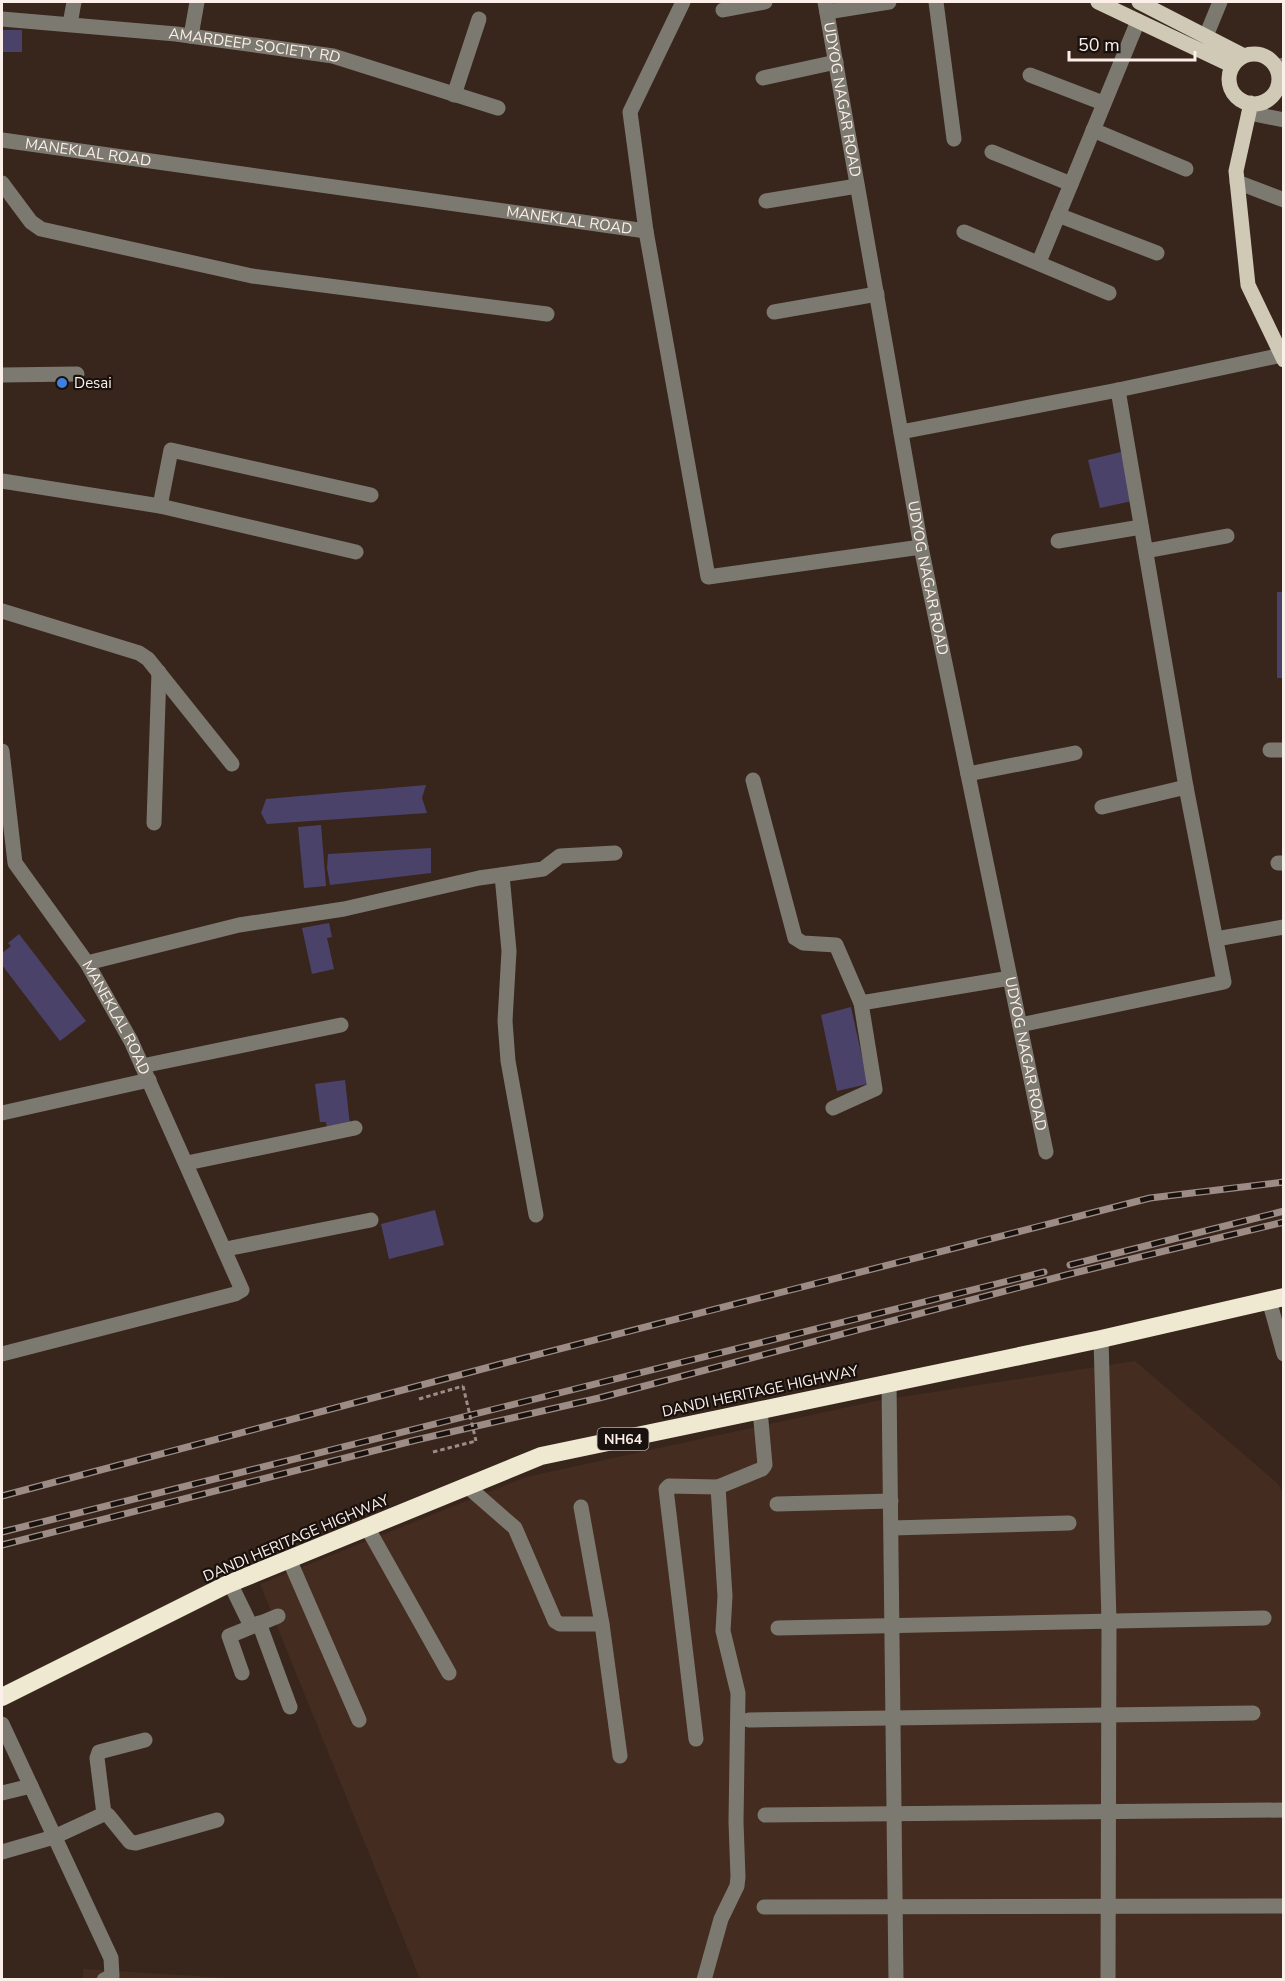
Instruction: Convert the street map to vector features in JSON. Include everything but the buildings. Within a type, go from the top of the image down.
[{"type":"highway","name":"DANDI HERITAGE HIGHWAY","points":[[2,1697],[230,1583],[541,1456],[1276,1299]]},
{"type":"main road","points":[[1098,2],[1138,21],[1238,61],[1258,54],[1280,66],[1277,89],[1266,100],[1250,108]]},
{"type":"main road","points":[[1139,2],[1206,36],[1238,61]]},
{"type":"main road","points":[[1238,61],[1230,82],[1237,96],[1250,108]]},
{"type":"main road","points":[[1250,108],[1236,171],[1248,285],[1283,357]]},
{"type":"street","points":[[70,24],[74,2]]},
{"type":"street","points":[[191,36],[197,2]]},
{"type":"street","points":[[646,231],[630,112],[682,2]]},
{"type":"street","points":[[723,10],[765,2]]},
{"type":"street","points":[[826,7],[889,2]]},
{"type":"street","points":[[936,2],[954,139]]},
{"type":"street","points":[[1206,36],[1220,2]]},
{"type":"street","name":"UDYOG NAGAR ROAD","points":[[826,7],[921,547],[1046,1152]]},
{"type":"street","name":"AMARDEEP SOCIETY RD","points":[[2,19],[191,36],[333,56],[498,108]]},
{"type":"street","points":[[454,95],[479,19]]},
{"type":"street","points":[[1039,262],[1138,21]]},
{"type":"street","points":[[763,78],[836,62]]},
{"type":"street","points":[[1030,75],[1103,103]]},
{"type":"street","points":[[1250,108],[1284,120]]},
{"type":"street","points":[[1093,130],[1186,169]]},
{"type":"street","name":"MANEKLAL ROAD","points":[[2,140],[646,231],[708,577],[921,547]]},
{"type":"street","points":[[992,152],[1071,184]]},
{"type":"street","points":[[1237,182],[1284,200]]},
{"type":"street","points":[[2,183],[31,222],[41,229],[252,276],[547,314]]},
{"type":"street","points":[[766,201],[857,186]]},
{"type":"street","points":[[1058,215],[1157,253]]},
{"type":"street","points":[[964,232],[1109,293]]},
{"type":"street","points":[[774,312],[877,294]]},
{"type":"street","points":[[901,432],[1283,357]]},
{"type":"street","points":[[2,375],[77,374]]},
{"type":"street","points":[[1020,1025],[1224,982],[1186,787],[1118,390]]},
{"type":"street","points":[[160,506],[168,453],[171,450],[371,495]]},
{"type":"street","points":[[2,482],[160,506],[357,552]]},
{"type":"street","points":[[1058,541],[1141,526]]},
{"type":"street","points":[[1146,552],[1227,536]]},
{"type":"street","points":[[2,611],[139,653],[159,672],[232,764]]},
{"type":"street","points":[[154,823],[159,672]]},
{"type":"street","name":"MANEKLAL ROAD","points":[[2,751],[8,864],[87,963],[131,1041],[226,1249],[242,1290],[235,1294],[2,1354]]},
{"type":"street","points":[[968,774],[1075,753]]},
{"type":"street","points":[[753,780],[795,938],[803,943],[836,945],[861,1003],[875,1089],[832,1108]]},
{"type":"street","points":[[1102,807],[1186,787]]},
{"type":"street","points":[[87,963],[231,927],[344,909],[502,875],[543,869],[560,856],[615,853]]},
{"type":"street","points":[[502,875],[509,951],[505,1021],[508,1061],[536,1215]]},
{"type":"street","points":[[1216,939],[1284,927]]},
{"type":"street","points":[[861,1003],[1010,978]]},
{"type":"street","points":[[2,1113],[145,1073],[341,1025]]},
{"type":"street","points":[[187,1163],[355,1128]]},
{"type":"street","points":[[226,1249],[371,1220]]},
{"type":"street","points":[[1276,1299],[1284,1354]]},
{"type":"street","points":[[1101,1338],[1109,1621],[1108,1980]]},
{"type":"street","points":[[889,1383],[894,1626],[896,1980]]},
{"type":"street","points":[[696,1739],[666,1489],[669,1486],[717,1487],[762,1469],[765,1465],[760,1410]]},
{"type":"street","points":[[467,1486],[515,1528],[555,1621],[561,1624],[602,1624]]},
{"type":"street","points":[[704,1980],[721,1919],[738,1877],[736,1822],[738,1693],[722,1627],[725,1596],[717,1487]]},
{"type":"street","points":[[777,1504],[891,1501]]},
{"type":"street","points":[[580,1507],[602,1624],[620,1756]]},
{"type":"street","points":[[892,1528],[1069,1522]]},
{"type":"street","points":[[367,1527],[449,1673]]},
{"type":"street","points":[[289,1559],[359,1720]]},
{"type":"street","points":[[230,1583],[255,1625],[290,1707]]},
{"type":"street","points":[[242,1673],[229,1636],[278,1616]]},
{"type":"street","points":[[778,1628],[1264,1618]]},
{"type":"street","points":[[749,1720],[1253,1713]]},
{"type":"street","points":[[2,1724],[111,1958],[110,1978]]},
{"type":"street","points":[[104,1814],[97,1758],[99,1752],[145,1740]]},
{"type":"street","points":[[2,1793],[30,1786]]},
{"type":"street","points":[[765,1815],[1284,1810]]},
{"type":"street","points":[[104,1814],[108,1815],[130,1842],[136,1844],[217,1820]]},
{"type":"street","points":[[2,1852],[54,1837],[104,1814]]},
{"type":"street","points":[[764,1907],[1284,1905]]},
{"type":"path","points":[[419,1399],[463,1386],[476,1441],[433,1452]]},
{"type":"shaded area","points":[[1135,1361],[1278,1484],[1283,1493],[1283,1979],[420,1979],[260,1584],[526,1477],[876,1401]]},
{"type":"shaded area","points":[[83,1969],[243,1979],[83,1979]]},
{"type":"railway","points":[[2,1496],[501,1364],[1150,1198],[1284,1182]]},
{"type":"railway","points":[[1070,1265],[1284,1211]]},
{"type":"railway","points":[[2,1545],[416,1440],[599,1398],[1070,1274],[1284,1222]]},
{"type":"railway","points":[[2,1532],[1044,1272]]},
{"type":"place","name":"Desai","points":[[62,383]]}]
